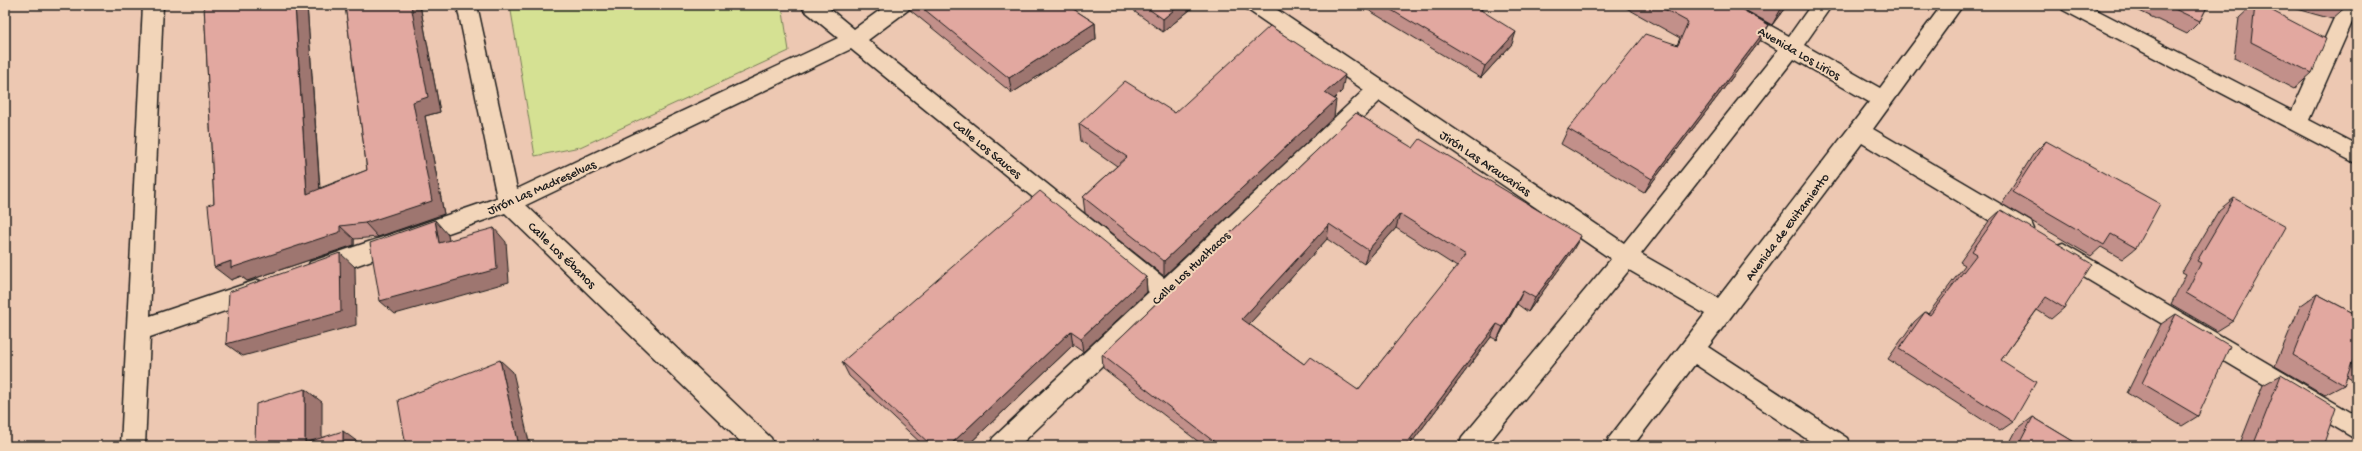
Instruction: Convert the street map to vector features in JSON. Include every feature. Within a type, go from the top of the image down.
[{"type":"street","points":[[133,446],[153,5]]},
{"type":"street","points":[[467,5],[509,203]]},
{"type":"street","name":"Calle Los Sauces","points":[[811,5],[1164,292]]},
{"type":"street","name":"Jirón Las Madreselvas","points":[[301,275],[509,203],[854,39],[902,5]]},
{"type":"street","name":"Jirón Las Araucarias","points":[[1255,5],[1626,257],[1721,311]]},
{"type":"street","name":"Avenida Los Lirios","points":[[1717,5],[1882,100]]},
{"type":"street","points":[[1471,446],[1626,257],[1792,48],[1822,5]]},
{"type":"street","name":"Avenida de Evitamiento","points":[[1618,446],[1693,350],[1953,5]]},
{"type":"street","points":[[2070,5],[2357,155]]},
{"type":"street","points":[[2297,123],[2350,5]]},
{"type":"street","name":"Calle Los Hualtacos","points":[[1002,446],[1379,89]]},
{"type":"street","points":[[1858,130],[2357,429]]},
{"type":"street","name":"Calle Los Ébanos","points":[[509,203],[762,446]]},
{"type":"street","points":[[138,331],[279,282]]},
{"type":"street","points":[[1693,350],[1838,446]]},
{"type":"green space","points":[[510,5],[774,5],[783,12],[789,51],[580,147],[535,156]]},
{"type":"building","points":[[204,5],[295,5],[307,194],[367,170],[345,5],[411,5],[428,97],[413,102],[432,201],[365,223],[340,226],[340,232],[231,268],[231,261],[214,267],[208,205],[214,203]]},
{"type":"building","points":[[919,5],[1067,5],[1095,23],[1009,78]]},
{"type":"building","points":[[1143,5],[1180,5],[1163,19]]},
{"type":"building","points":[[1383,5],[1478,5],[1476,7],[1516,32],[1485,66]]},
{"type":"building","points":[[1657,5],[1734,5],[1769,25],[1652,179],[1568,129],[1645,34],[1678,45],[1688,22]]},
{"type":"building","points":[[1774,5],[1784,5],[1781,9]]},
{"type":"building","points":[[2166,5],[2208,5],[2200,21]]},
{"type":"building","points":[[2255,5],[2261,5],[2326,39],[2312,73],[2251,42]]},
{"type":"building","points":[[1270,26],[1345,75],[1325,93],[1336,100],[1164,261],[1083,197],[1127,157],[1079,124],[1125,81],[1175,113]]},
{"type":"building","points":[[1356,113],[1413,148],[1420,139],[1581,236],[1535,298],[1523,291],[1503,327],[1497,324],[1405,446],[1215,446],[1217,444],[1102,355]],"holes":[[[1400,214],[1466,255],[1358,390],[1310,357],[1304,364],[1242,319],[1329,224],[1368,250]]]},
{"type":"building","points":[[2046,141],[2160,204],[2136,248],[2111,234],[2104,245],[2013,192]]},
{"type":"building","points":[[1040,191],[1146,277],[1081,338],[1071,331],[949,446],[932,446],[842,362]]},
{"type":"building","points":[[2234,198],[2286,227],[2233,321],[2186,293],[2201,263],[2197,261]]},
{"type":"building","points":[[2001,210],[2092,264],[2064,308],[2046,297],[2001,360],[2036,382],[2013,422],[1899,349],[1925,312],[1930,315],[1977,254],[1972,251]]},
{"type":"building","points":[[435,220],[439,243],[494,228],[497,269],[380,301],[370,243]]},
{"type":"building","points":[[340,253],[341,312],[226,344],[229,292]]},
{"type":"building","points":[[2317,294],[2357,315],[2357,362],[2353,360],[2344,385],[2293,355]]},
{"type":"building","points":[[2176,314],[2230,346],[2198,416],[2142,383]]},
{"type":"building","points":[[500,360],[519,446],[406,446],[398,400]]},
{"type":"building","points":[[2281,375],[2336,408],[2323,446],[2253,446]]},
{"type":"building","points":[[305,389],[305,443],[343,431],[343,446],[255,446],[256,404]]},
{"type":"building","points":[[2033,417],[2081,446],[2018,446]]}]
